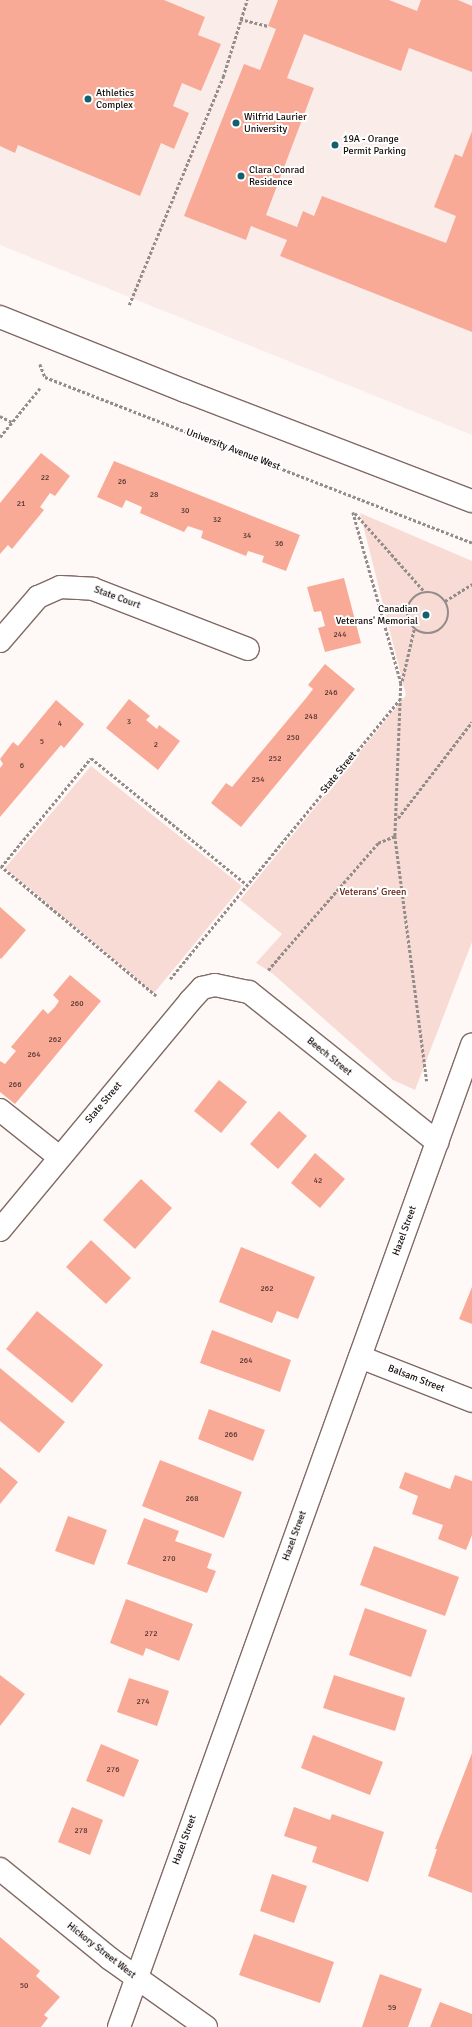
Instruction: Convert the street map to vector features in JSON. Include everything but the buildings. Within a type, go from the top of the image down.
[{"type":"street","points":[[0,317],[472,501]]},
{"type":"street","name":"State Court","points":[[0,641],[38,597],[60,587],[93,589],[248,649]]},
{"type":"street","name":"Beech Street","points":[[216,985],[249,992],[437,1142]]},
{"type":"street","name":"State Street","points":[[0,1230],[59,1157],[190,1001],[202,988],[216,985]]},
{"type":"street","name":"Hazel Street","points":[[119,2027],[472,1045]]},
{"type":"street","points":[[0,1110],[59,1157]]},
{"type":"street","name":"Balsam Street","points":[[360,1357],[472,1401]]},
{"type":"street","name":"Hickory Street West","points":[[0,1869],[136,1979],[206,2027]]},
{"type":"path","points":[[129,305],[223,76],[247,0]]},
{"type":"path","points":[[240,19],[268,26]]},
{"type":"path","name":"University Avenue West","points":[[24,326],[45,377],[472,544]]},
{"type":"path","points":[[0,437],[40,388]]},
{"type":"path","points":[[0,416],[12,422]]},
{"type":"path","points":[[401,683],[353,512],[424,592]]},
{"type":"path","points":[[445,601],[472,584]]},
{"type":"path","points":[[424,592],[436,594],[445,601],[450,614],[445,627],[440,632],[426,635],[414,629],[409,624],[407,611],[413,598],[424,592]]},
{"type":"path","points":[[414,629],[401,683],[399,700],[398,819],[395,836],[427,1081]]},
{"type":"path","name":"State Street","points":[[165,985],[399,700]]},
{"type":"path","points":[[398,819],[472,722]]},
{"type":"path","points":[[160,992],[155,998],[1,867],[91,758],[247,885]]},
{"type":"path","points":[[268,970],[378,843],[395,836]]},
{"type":"shaded area","name":"Wilfrid Laurier University","points":[[0,0],[472,0],[472,435],[0,245]]},
{"type":"green space","name":"Veterans' Green","points":[[360,513],[472,561],[472,942],[415,1090],[393,1080],[272,973],[256,963],[282,934],[240,900],[406,695]]},
{"type":"green space","points":[[91,766],[242,886],[154,993],[5,868]]},
{"type":"place","name":"Athletics Complex","points":[[88,99]]},
{"type":"place","name":"Wilfrid Laurier University","points":[[236,123]]},
{"type":"place","name":"19A - Orange Permit Parking","points":[[335,145]]},
{"type":"place","name":"Clara Conrad Residence","points":[[241,176]]},
{"type":"place","name":"Canadian Veterans' Memorial","points":[[426,615]]}]
